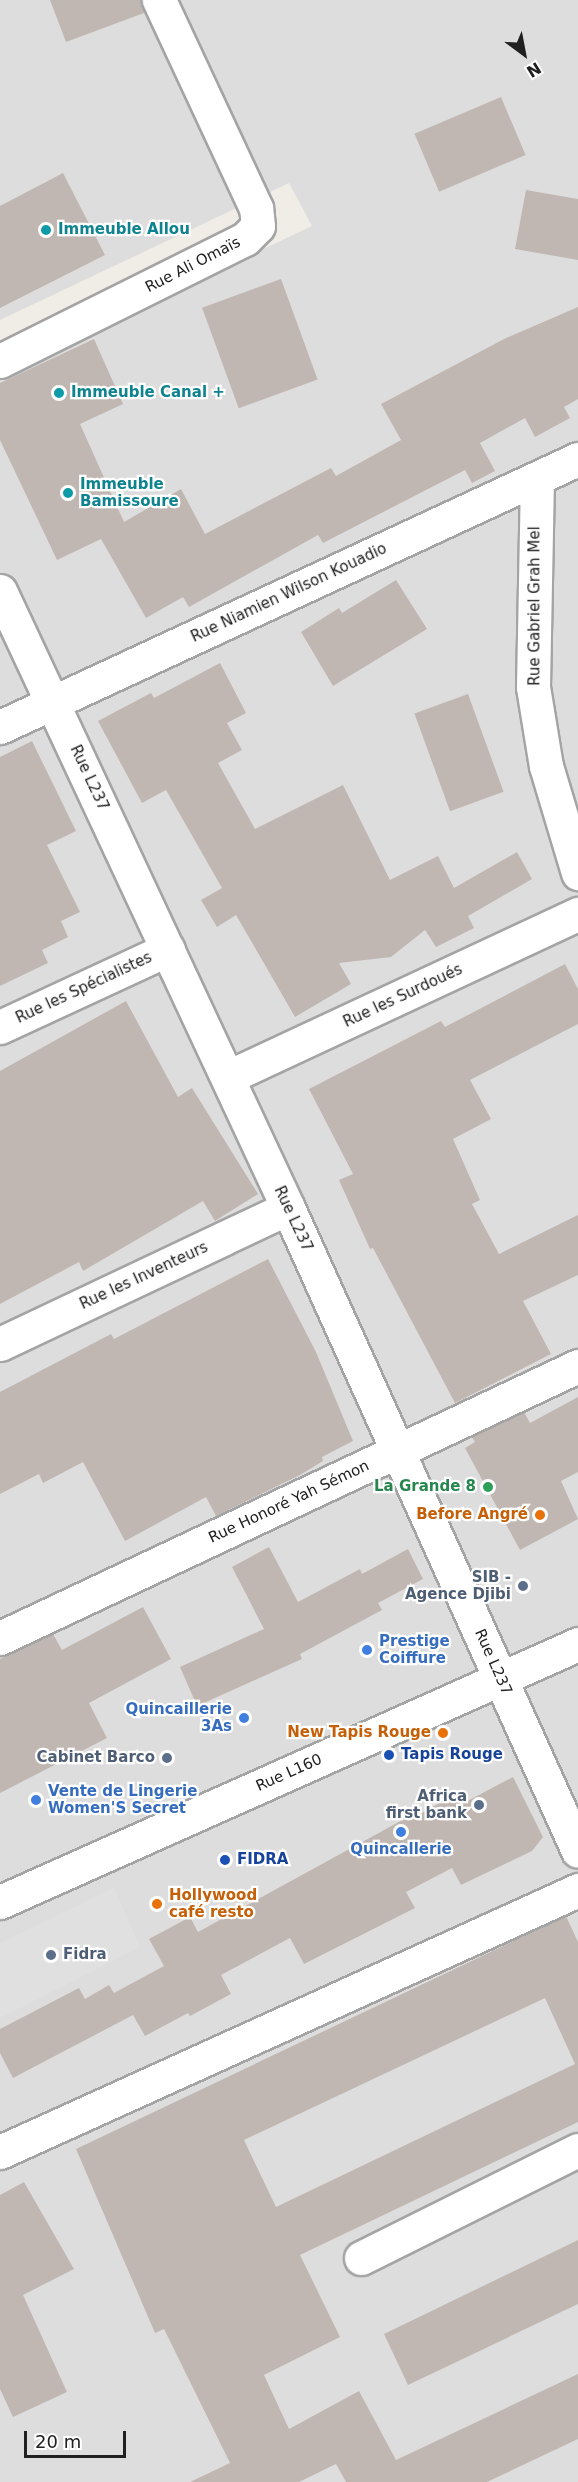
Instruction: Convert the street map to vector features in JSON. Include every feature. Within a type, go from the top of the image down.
[{"type":"street","name":"Rue Ali Omaïs","points":[[0,361],[245,239],[258,226],[256,208],[159,0]]},
{"type":"street","name":"Rue Niamien Wilson Kouadio","points":[[0,727],[578,459]]},
{"type":"street","name":"Rue Gabriel Grah Mel","points":[[537,478],[533,687],[546,766],[578,873]]},
{"type":"street","name":"Rue L237","points":[[0,591],[228,1077],[578,1851]]},
{"type":"street","name":"Rue les Surdoués","points":[[228,1077],[578,914]]},
{"type":"street","name":"Rue les Spécialistes","points":[[0,1026],[168,949]]},
{"type":"street","name":"Rue les Inventeurs","points":[[0,1344],[288,1208]]},
{"type":"street","name":"Rue Honoré Yah Sémon","points":[[0,1638],[578,1366]]},
{"type":"street","name":"Rue L160","points":[[0,1902],[578,1644]]},
{"type":"street","points":[[0,2152],[578,1890]]},
{"type":"street","points":[[361,2258],[578,2150]]},
{"type":"shaded area","points":[[0,0],[578,0],[578,2482],[0,2482],[0,374],[312,226],[289,183],[0,320]]},
{"type":"shaded area","points":[[114,1888],[140,1947],[0,2018],[0,1943]]},
{"type":"building","points":[[50,0],[141,0],[144,13],[66,42]]},
{"type":"building","points":[[501,97],[526,155],[439,192],[414,134]]},
{"type":"building","name":"Immeuble Allou","points":[[63,173],[105,255],[0,308],[0,206]]},
{"type":"building","points":[[526,190],[578,199],[578,260],[515,249]]},
{"type":"building","points":[[281,279],[318,380],[239,408],[202,308]]},
{"type":"building","points":[[578,307],[578,399],[564,407],[570,418],[535,437],[525,418],[480,443],[495,471],[472,483],[465,470],[323,543],[318,535],[189,607],[183,597],[146,618],[101,539],[57,560],[0,440],[0,383],[94,339],[123,404],[80,424],[124,522],[181,489],[205,534],[331,468],[336,476],[401,440],[381,404],[506,338]]},
{"type":"building","points":[[396,580],[427,629],[333,686],[301,632],[339,608],[342,613]]},
{"type":"building","points":[[220,663],[246,713],[227,723],[242,750],[218,763],[255,829],[343,785],[390,880],[438,856],[454,888],[517,852],[532,879],[468,916],[474,928],[436,947],[425,930],[391,957],[339,963],[351,984],[295,1017],[236,915],[217,927],[201,900],[222,888],[166,790],[142,803],[98,721],[151,693],[154,698]]},
{"type":"building","points":[[468,694],[504,792],[450,811],[414,713]]},
{"type":"building","points":[[32,741],[76,831],[47,845],[80,912],[61,921],[68,937],[42,950],[48,963],[0,986],[0,757]]},
{"type":"building","points":[[565,964],[578,989],[578,1024],[470,1080],[491,1119],[453,1139],[480,1200],[472,1204],[499,1254],[578,1215],[578,1275],[523,1301],[551,1354],[455,1403],[373,1248],[370,1249],[339,1180],[353,1174],[309,1089],[441,1021],[445,1027]]},
{"type":"building","points":[[126,1001],[178,1097],[192,1088],[258,1194],[215,1221],[203,1201],[83,1271],[79,1262],[0,1304],[0,1071]]},
{"type":"building","points":[[268,1259],[316,1352],[353,1441],[322,1457],[323,1461],[300,1475],[216,1516],[206,1497],[125,1541],[83,1462],[43,1483],[39,1474],[0,1494],[0,1392],[111,1334],[114,1339]]},
{"type":"building","points":[[578,1397],[578,1472],[561,1481],[578,1519],[520,1550],[465,1448],[475,1442],[472,1437],[524,1412],[530,1423]]},
{"type":"building","points":[[269,1547],[298,1602],[360,1569],[362,1574],[408,1549],[423,1579],[378,1603],[382,1610],[300,1654],[302,1659],[197,1706],[180,1667],[264,1629],[232,1567]]},
{"type":"building","points":[[143,1607],[171,1659],[89,1703],[107,1738],[0,1793],[0,1659],[53,1634],[62,1650]]},
{"type":"building","points":[[513,1777],[543,1837],[532,1851],[461,1885],[452,1868],[406,1892],[415,1908],[304,1964],[290,1938],[221,1975],[231,1994],[190,2016],[188,2013],[145,2036],[133,2015],[13,2078],[0,2053],[0,2029],[79,1988],[85,1999],[109,1985],[114,1993],[164,1966],[149,1939],[190,1917],[198,1932],[417,1812],[418,1815],[454,1795],[460,1805]]},
{"type":"building","points":[[566,1916],[578,1942],[578,2122],[300,2255],[340,2337],[264,2375],[289,2429],[359,2391],[396,2460],[578,2374],[578,2439],[487,2482],[346,2482],[336,2464],[299,2482],[190,2482],[230,2463],[164,2329],[155,2333],[76,2149]],"holes":[[[545,1998],[575,2064],[276,2207],[244,2140]]]},
{"type":"building","points":[[24,2182],[74,2269],[23,2295],[67,2392],[13,2417],[0,2389],[0,2195]]},
{"type":"building","points":[[578,2240],[578,2304],[408,2385],[384,2334]]},
{"type":"place","name":"Immeuble Allou","points":[[46,230]]},
{"type":"place","name":"Immeuble Canal +","points":[[59,393]]},
{"type":"place","name":"Immeuble Bamissoure","points":[[68,493]]},
{"type":"place","name":"La Grande 8","points":[[488,1487]]},
{"type":"place","name":"Before Angré","points":[[540,1515]]},
{"type":"place","name":"SIB - Agence Djibi","points":[[523,1586]]},
{"type":"place","name":"Prestige Coiffure","points":[[367,1650]]},
{"type":"place","name":"Quincaillerie 3As","points":[[244,1718]]},
{"type":"place","name":"New Tapis Rouge","points":[[443,1733]]},
{"type":"place","name":"Tapis Rouge","points":[[389,1755]]},
{"type":"place","name":"Cabinet Barco","points":[[167,1758]]},
{"type":"place","name":"Vente de Lingerie Women'S Secret","points":[[36,1800]]},
{"type":"place","name":"Africa first bank","points":[[479,1805]]},
{"type":"place","name":"Quincallerie","points":[[401,1832]]},
{"type":"place","name":"FIDRA","points":[[225,1860]]},
{"type":"place","name":"Hollywood café resto","points":[[157,1904]]},
{"type":"place","name":"Fidra","points":[[51,1955]]}]
